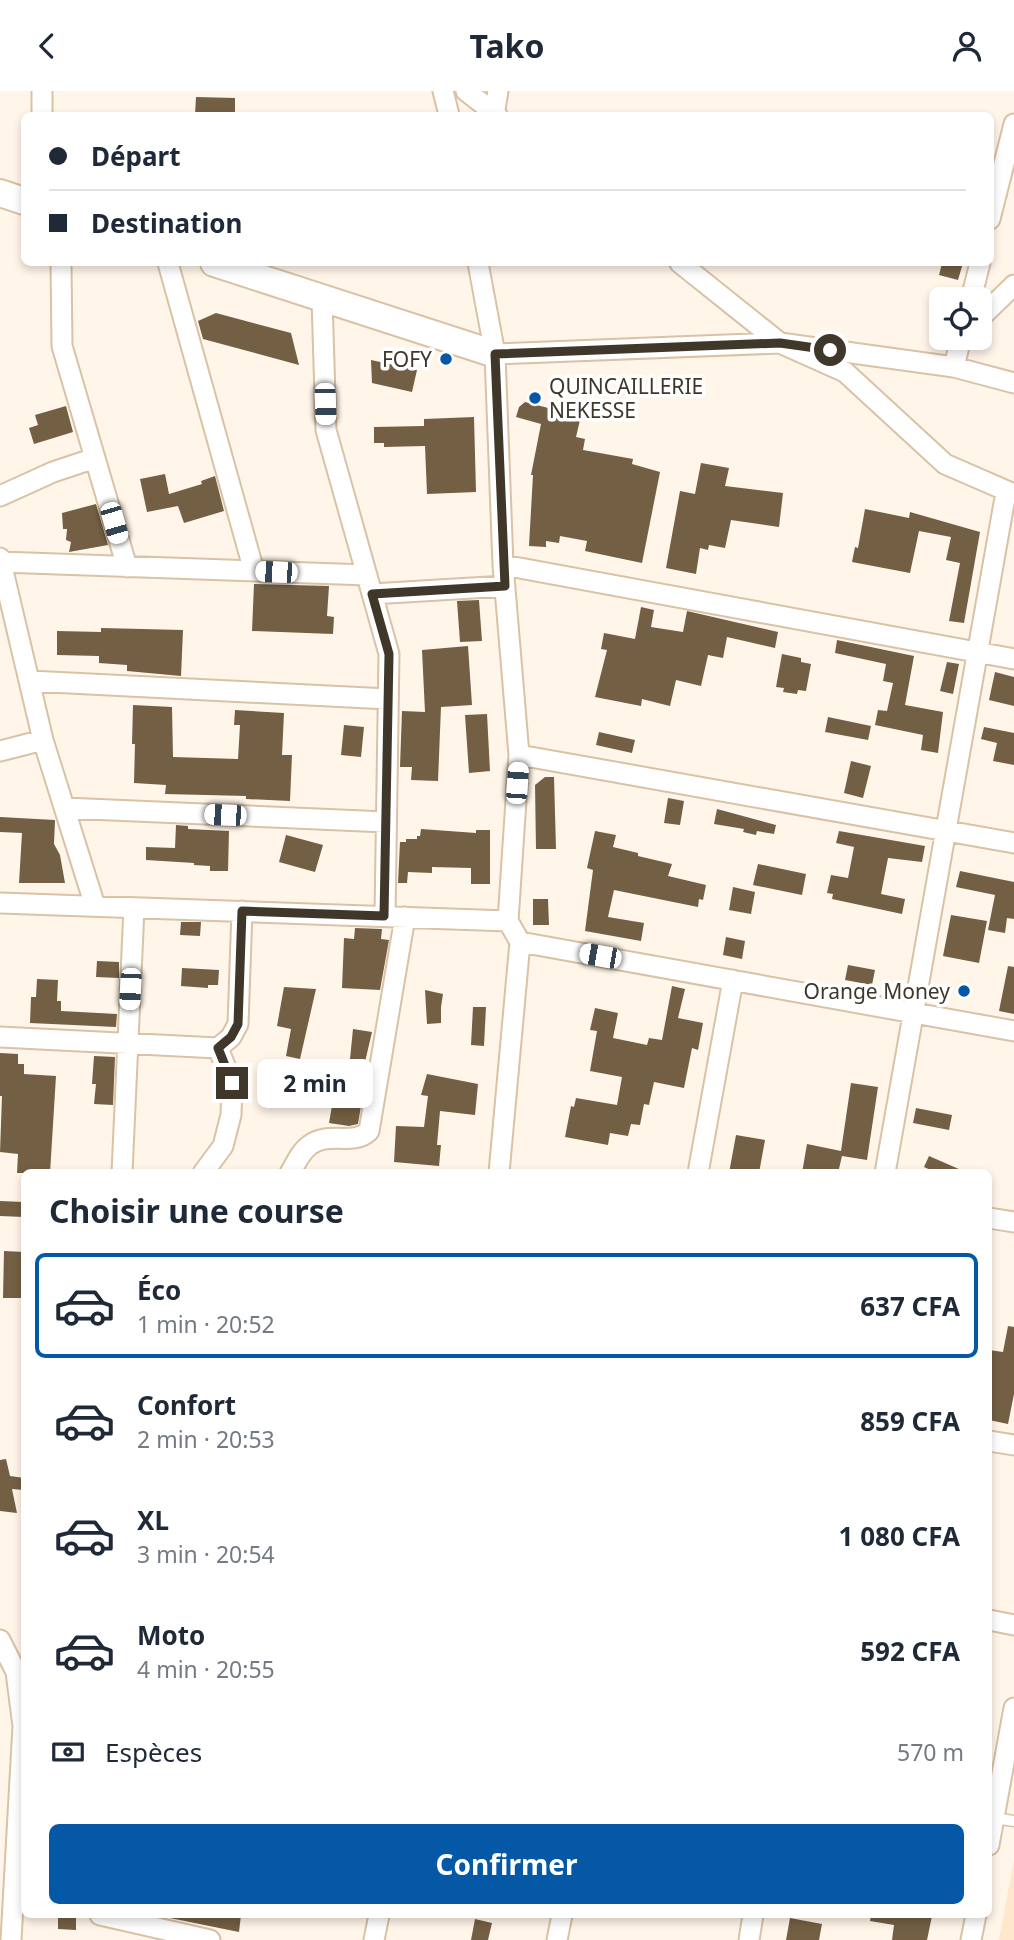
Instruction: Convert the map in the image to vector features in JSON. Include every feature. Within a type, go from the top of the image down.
[{"type":"street","points":[[42,91],[42,112]]},
{"type":"street","points":[[443,91],[448,112]]},
{"type":"street","points":[[466,91],[491,112]]},
{"type":"street","points":[[495,112],[498,91]]},
{"type":"street","points":[[994,203],[1014,124]]},
{"type":"street","points":[[0,193],[21,200]]},
{"type":"street","points":[[61,266],[62,346],[127,567]]},
{"type":"street","points":[[169,266],[254,571]]},
{"type":"street","points":[[223,266],[495,354],[780,343],[954,367],[1014,383]]},
{"type":"street","points":[[479,266],[495,354],[503,565],[519,755],[508,921],[520,942],[499,1169]]},
{"type":"street","points":[[684,266],[780,343],[845,372],[945,464],[1010,493],[978,652],[886,1169]]},
{"type":"street","points":[[974,287],[979,266]]},
{"type":"street","points":[[992,306],[1014,285]]},
{"type":"street","points":[[322,298],[326,430],[389,654],[384,916]]},
{"type":"street","points":[[954,367],[958,350]]},
{"type":"street","points":[[0,496],[94,457]]},
{"type":"street","points":[[95,906],[43,740],[1,561],[254,571],[369,584],[505,586]]},
{"type":"street","points":[[503,565],[1014,659]]},
{"type":"street","points":[[30,681],[388,699]]},
{"type":"street","points":[[0,751],[43,740]]},
{"type":"street","points":[[519,755],[1014,843]]},
{"type":"street","points":[[65,809],[386,822]]},
{"type":"street","points":[[0,903],[508,921]]},
{"type":"street","points":[[122,1169],[134,908]]},
{"type":"street","points":[[0,1037],[218,1048],[231,1037],[238,1024],[242,911]]},
{"type":"street","points":[[293,1169],[309,1145],[321,1138],[360,1137],[369,1131],[405,917]]},
{"type":"street","points":[[520,942],[1014,1031]]},
{"type":"street","points":[[699,1169],[733,980]]},
{"type":"street","points":[[206,1169],[223,1146],[231,1115],[232,1083],[218,1048]]},
{"type":"street","points":[[992,1218],[1014,1222]]},
{"type":"street","points":[[992,1441],[1014,1445]]},
{"type":"street","points":[[992,1621],[1014,1625]]},
{"type":"street","points":[[0,1640],[16,1672],[21,1705]]},
{"type":"street","points":[[993,1809],[1014,1708]]},
{"type":"street","points":[[11,1940],[21,1775]]},
{"type":"street","points":[[374,1940],[378,1918]]},
{"type":"street","points":[[557,1940],[561,1918]]},
{"type":"street","points":[[749,1940],[753,1918]]},
{"type":"street","points":[[971,1940],[975,1918]]},
{"type":"street","points":[[139,1919],[210,1940]]},
{"type":"lane","points":[[993,1809],[1014,1821]]},
{"type":"shaded area","points":[[1014,1860],[1014,1940],[999,1940]]},
{"type":"building","points":[[196,97],[235,98],[235,112],[195,112]]},
{"type":"building","points":[[941,266],[962,266],[958,280],[939,275]]},
{"type":"building","points":[[216,313],[291,333],[299,365],[203,339],[198,321]]},
{"type":"building","points":[[371,360],[417,370],[412,392],[372,383]]},
{"type":"building","points":[[525,402],[556,410],[555,415],[580,420],[576,437],[585,439],[583,450],[633,459],[632,464],[660,472],[642,563],[585,551],[587,541],[560,536],[559,543],[546,541],[546,547],[529,546],[531,475],[541,424],[516,417],[519,407]]},
{"type":"building","points":[[66,406],[73,432],[34,444],[29,428],[38,425],[35,415]]},
{"type":"building","points":[[474,417],[476,492],[427,494],[425,446],[384,447],[384,443],[374,443],[374,427],[424,426],[424,419]]},
{"type":"building","points":[[701,463],[729,468],[725,486],[783,493],[779,527],[731,520],[725,548],[709,545],[708,550],[700,548],[696,574],[666,568],[680,491],[695,494]]},
{"type":"building","points":[[165,474],[169,494],[202,484],[201,481],[215,476],[224,511],[184,523],[178,506],[147,512],[140,479]]},
{"type":"building","points":[[96,504],[108,545],[69,552],[71,542],[66,540],[67,529],[63,529],[62,513]]},
{"type":"building","points":[[865,509],[909,518],[910,512],[980,532],[964,623],[949,621],[960,563],[946,560],[951,537],[919,531],[910,573],[852,562],[855,547],[858,548]]},
{"type":"building","points":[[254,584],[329,586],[327,616],[334,617],[333,634],[252,631]]},
{"type":"building","points":[[479,600],[482,641],[460,642],[457,601]]},
{"type":"building","points":[[641,607],[654,610],[651,627],[683,632],[687,611],[778,632],[775,648],[727,637],[723,658],[708,655],[701,686],[676,680],[670,706],[642,699],[641,706],[595,697],[607,650],[601,649],[604,633],[635,639]]},
{"type":"building","points":[[101,628],[183,630],[181,676],[127,671],[127,665],[99,663],[99,656],[57,655],[57,631],[101,632]]},
{"type":"building","points":[[837,640],[914,656],[905,705],[943,712],[938,753],[921,750],[923,735],[875,725],[878,710],[887,711],[893,683],[883,681],[886,664],[835,653]]},
{"type":"building","points":[[468,646],[472,705],[441,707],[438,781],[411,780],[412,767],[400,767],[402,711],[425,712],[422,650]]},
{"type":"building","points":[[782,654],[801,658],[801,662],[811,664],[806,691],[798,690],[797,694],[783,692],[784,688],[776,687]]},
{"type":"building","points":[[947,662],[959,664],[953,694],[940,691]]},
{"type":"building","points":[[995,672],[1014,677],[1014,706],[989,700]]},
{"type":"building","points":[[133,705],[172,707],[173,757],[238,759],[240,725],[234,725],[235,710],[284,713],[282,755],[292,755],[290,801],[246,799],[246,796],[165,794],[166,785],[134,783]]},
{"type":"building","points":[[487,714],[490,771],[469,773],[465,715]]},
{"type":"building","points":[[828,717],[871,726],[868,740],[825,732]]},
{"type":"building","points":[[344,725],[364,727],[361,757],[341,755]]},
{"type":"building","points":[[984,727],[1014,733],[1014,765],[993,761],[997,743],[981,739]]},
{"type":"building","points":[[599,732],[635,740],[632,753],[596,745]]},
{"type":"building","points":[[851,761],[871,766],[863,798],[844,793]]},
{"type":"building","points":[[545,777],[554,777],[556,849],[536,849],[535,785]]},
{"type":"building","points":[[668,798],[684,801],[680,825],[664,823]]},
{"type":"building","points":[[717,809],[776,825],[774,834],[757,831],[756,835],[743,832],[744,829],[714,824]]},
{"type":"building","points":[[0,817],[55,820],[54,844],[60,855],[65,883],[19,883],[22,833],[0,832]]},
{"type":"building","points":[[176,825],[188,826],[188,829],[229,831],[228,871],[210,871],[210,866],[194,863],[146,860],[146,847],[175,848]]},
{"type":"building","points":[[421,829],[476,833],[476,830],[490,830],[490,884],[471,884],[471,868],[432,867],[432,873],[408,872],[407,883],[398,883],[400,842],[417,839]]},
{"type":"building","points":[[595,831],[616,835],[613,847],[672,864],[668,876],[706,885],[703,900],[699,899],[698,907],[614,890],[608,917],[644,923],[641,941],[585,931],[593,870],[587,868]]},
{"type":"building","points":[[839,831],[925,846],[922,862],[888,858],[881,894],[905,899],[902,914],[832,899],[833,894],[827,893],[831,875],[848,878],[854,847],[836,843]]},
{"type":"building","points":[[286,835],[323,845],[315,872],[279,862]]},
{"type":"building","points":[[758,864],[806,874],[802,895],[753,885]]},
{"type":"building","points":[[960,871],[1014,882],[1014,919],[1007,918],[1005,933],[988,930],[995,895],[956,887]]},
{"type":"building","points":[[733,887],[755,892],[751,914],[729,910]]},
{"type":"building","points":[[533,899],[548,899],[549,925],[533,925]]},
{"type":"building","points":[[951,915],[987,921],[979,963],[943,956]]},
{"type":"building","points":[[181,922],[201,922],[200,936],[180,935]]},
{"type":"building","points":[[355,928],[382,929],[381,939],[389,940],[380,990],[342,988],[344,938],[354,939]]},
{"type":"building","points":[[726,937],[745,941],[742,959],[723,955]]},
{"type":"building","points":[[97,961],[119,962],[119,978],[96,977]]},
{"type":"building","points":[[848,965],[875,970],[872,985],[845,980]]},
{"type":"building","points":[[1008,966],[1014,967],[1014,1014],[999,1011]]},
{"type":"building","points":[[182,968],[219,970],[218,985],[208,985],[208,988],[181,986]]},
{"type":"building","points":[[37,979],[58,980],[57,1001],[61,1001],[61,1011],[117,1014],[116,1027],[30,1023],[31,997],[36,997]]},
{"type":"building","points":[[672,986],[685,989],[678,1018],[703,1023],[698,1050],[692,1048],[684,1088],[654,1082],[649,1105],[644,1104],[640,1125],[631,1124],[628,1136],[610,1133],[608,1145],[565,1137],[571,1106],[574,1107],[576,1098],[617,1105],[622,1077],[590,1071],[597,1031],[590,1030],[595,1008],[618,1013],[613,1038],[647,1045],[649,1038],[662,1040]]},
{"type":"building","points":[[284,987],[316,989],[300,1059],[286,1056],[291,1029],[277,1026]]},
{"type":"building","points":[[425,990],[443,994],[441,1023],[427,1024]]},
{"type":"building","points":[[473,1007],[486,1007],[484,1046],[471,1045]]},
{"type":"building","points":[[353,1029],[372,1032],[365,1062],[350,1059]]},
{"type":"building","points":[[0,1053],[18,1054],[18,1064],[24,1064],[24,1074],[56,1076],[50,1169],[21,1169],[21,1173],[17,1173],[18,1154],[0,1152]]},
{"type":"building","points":[[94,1056],[115,1057],[113,1105],[94,1104]]},
{"type":"building","points":[[297,1069],[322,1073],[321,1078],[364,1088],[358,1124],[349,1126],[329,1123],[334,1094],[294,1088]]},
{"type":"building","points":[[427,1074],[478,1084],[475,1115],[440,1111],[437,1145],[441,1145],[439,1166],[394,1162],[396,1126],[424,1127],[428,1096],[421,1095]]},
{"type":"building","points":[[851,1083],[878,1087],[867,1160],[842,1156],[839,1169],[803,1169],[807,1144],[841,1151]]},
{"type":"building","points":[[916,1108],[952,1115],[949,1130],[913,1123]]},
{"type":"building","points":[[736,1135],[765,1140],[760,1169],[730,1169]]},
{"type":"building","points":[[929,1156],[959,1169],[928,1169],[924,1167]]},
{"type":"building","points":[[0,1201],[21,1202],[21,1217],[0,1216]]},
{"type":"building","points":[[4,1251],[21,1252],[21,1298],[3,1298]]},
{"type":"building","points":[[1008,1326],[1014,1327],[1014,1394],[1008,1424],[992,1421],[992,1350],[1003,1352]]},
{"type":"building","points":[[6,1459],[10,1476],[21,1478],[21,1490],[12,1489],[17,1513],[0,1511],[0,1460]]},
{"type":"building","points":[[58,1918],[76,1918],[76,1930],[58,1929]]},
{"type":"building","points":[[170,1918],[241,1918],[239,1932]]},
{"type":"building","points":[[790,1918],[822,1924],[819,1940],[786,1940]]},
{"type":"building","points":[[870,1918],[932,1918],[927,1940],[892,1940],[894,1925],[870,1921]]},
{"type":"building","points":[[475,1919],[492,1923],[488,1940],[471,1940]]},
{"type":"place","name":"FOFY","points":[[446,359]]},
{"type":"place","name":"QUINCAILLERIE NEKESSE","points":[[535,398]]},
{"type":"place","name":"Orange Money","points":[[964,991]]},
{"type":"route","points":[[232,1083],[218,1048],[231,1037],[238,1024],[242,911],[384,916],[389,654],[372,594],[505,586],[495,354],[780,343],[830,350]]}]
